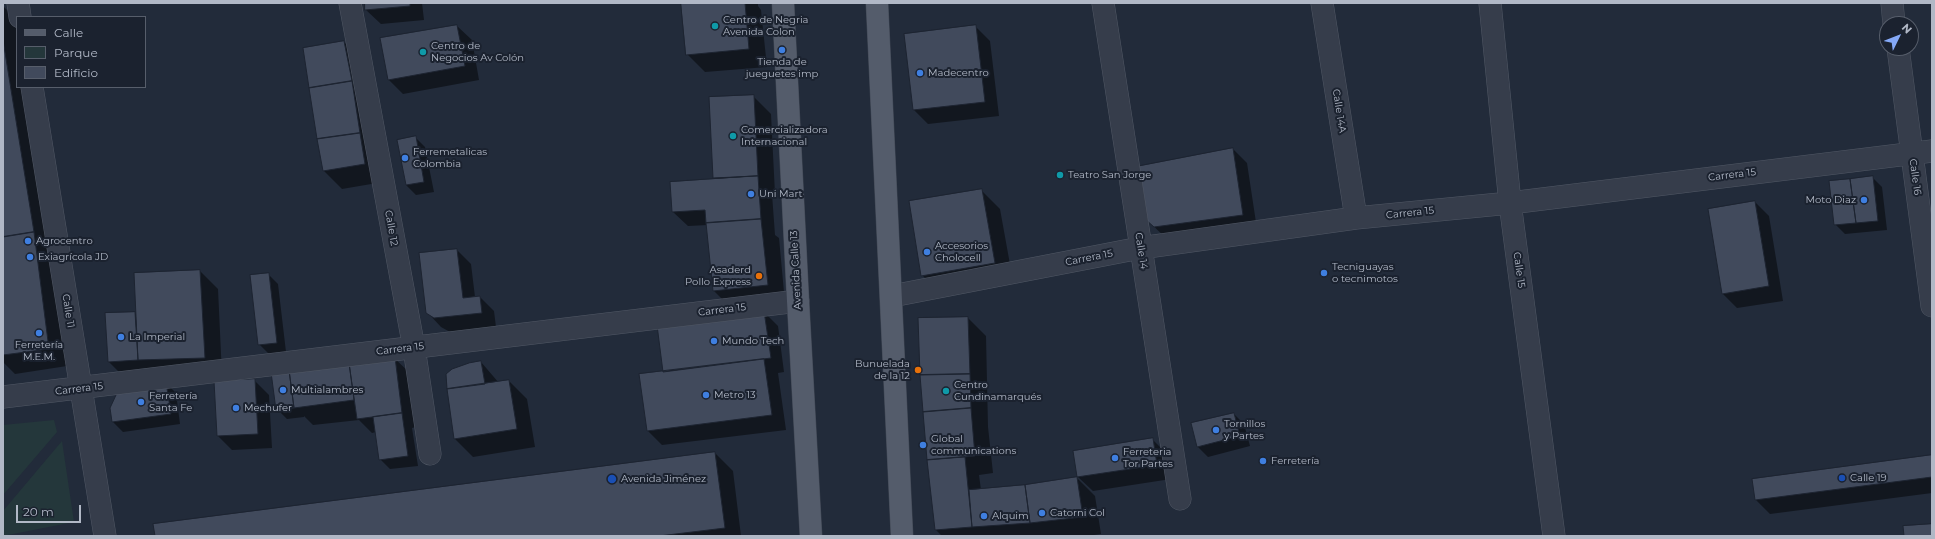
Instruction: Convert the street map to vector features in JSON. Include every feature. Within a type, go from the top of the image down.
[{"type":"main road","name":"Avenida Calle 13","points":[[784,3],[811,536]]},
{"type":"main road","points":[[877,3],[892,296],[902,536]]},
{"type":"street","points":[[18,3],[20,16]]},
{"type":"street","name":"Calle 12","points":[[350,3],[414,348],[430,454]]},
{"type":"street","name":"Calle 14","points":[[1103,3],[1180,499]]},
{"type":"street","name":"Calle 14A","points":[[1322,3],[1356,218]]},
{"type":"street","name":"Calle 15","points":[[1490,3],[1510,203],[1554,536]]},
{"type":"street","points":[[1892,3],[1893,16]]},
{"type":"street","name":"Calle 16","points":[[1900,56],[1922,151],[1932,306]]},
{"type":"street","name":"Calle 11","points":[[32,88],[105,536]]},
{"type":"street","name":"Carrera 15","points":[[892,296],[1140,248],[1356,218],[1510,203],[1922,151]]},
{"type":"street","name":"Carrera 15","points":[[3,397],[81,389],[798,301]]},
{"type":"green space","points":[[54,420],[57,432],[3,495],[3,425]]},
{"type":"green space","points":[[62,441],[74,522],[3,536],[3,511]]},
{"type":"building","points":[[365,3],[410,3],[410,6],[365,10]]},
{"type":"building","name":"Centro de Negria Avenida Colon","points":[[681,3],[745,3],[749,49],[686,55]]},
{"type":"building","name":"Centro de Negocios Av Colón","points":[[457,25],[465,66],[388,80],[380,38]]},
{"type":"building","points":[[976,25],[985,102],[913,110],[904,34]]},
{"type":"building","points":[[3,40],[34,232],[3,237]]},
{"type":"building","points":[[344,41],[352,81],[309,88],[303,48]]},
{"type":"building","points":[[352,81],[360,133],[317,139],[309,88]]},
{"type":"building","name":"Comercializadora Internacional","points":[[754,95],[758,176],[713,178],[709,97]]},
{"type":"building","points":[[360,133],[365,164],[323,171],[317,139]]},
{"type":"building","points":[[416,136],[424,182],[406,185],[397,140]]},
{"type":"building","points":[[1233,148],[1243,215],[1154,227],[1145,219],[1135,167]]},
{"type":"building","points":[[758,176],[761,219],[706,223],[705,210],[672,212],[670,182]]},
{"type":"building","name":"Moto Diaz","points":[[1873,176],[1878,221],[1856,223],[1850,179]]},
{"type":"building","points":[[1850,179],[1856,223],[1834,225],[1829,181]]},
{"type":"building","points":[[982,189],[995,263],[921,276],[909,201]]},
{"type":"building","points":[[1755,201],[1769,286],[1722,294],[1708,209]]},
{"type":"building","points":[[761,219],[768,285],[713,291],[706,223]]},
{"type":"building","points":[[34,232],[49,349],[3,355],[3,237]]},
{"type":"building","points":[[457,249],[463,298],[480,296],[482,313],[434,318],[426,313],[419,253]]},
{"type":"building","points":[[200,270],[205,358],[138,360],[134,273]]},
{"type":"building","points":[[269,273],[277,343],[258,345],[250,275]]},
{"type":"building","name":"Mundo Tech","points":[[764,311],[771,358],[663,372],[657,325]]},
{"type":"building","name":"La Imperial","points":[[135,312],[138,360],[108,362],[105,313]]},
{"type":"building","points":[[968,317],[970,374],[920,375],[918,318]]},
{"type":"building","points":[[395,357],[402,413],[357,419],[349,363]]},
{"type":"building","name":"Metro 13","points":[[764,359],[772,415],[647,431],[639,374]]},
{"type":"building","points":[[481,361],[485,384],[447,389],[446,374],[452,369],[469,363]]},
{"type":"building","points":[[349,363],[354,400],[294,408],[289,370]]},
{"type":"building","name":"Multialambres","points":[[289,370],[294,408],[276,410],[271,372]]},
{"type":"building","name":"Centro Cundinamarqués","points":[[970,374],[971,408],[923,412],[920,375]]},
{"type":"building","name":"Mechufer","points":[[255,379],[258,434],[217,436],[214,381]]},
{"type":"building","points":[[509,380],[517,429],[454,439],[447,389]]},
{"type":"building","name":"Ferretería Santa Fe","points":[[166,382],[171,414],[112,422],[110,408],[116,395],[121,389]]},
{"type":"building","points":[[971,408],[975,456],[927,460],[923,412]]},
{"type":"building","points":[[402,413],[408,456],[379,460],[373,417]]},
{"type":"building","name":"Tornillos y Partes","points":[[1234,413],[1240,436],[1197,447],[1191,423]]},
{"type":"building","name":"Ferreteria Tor Partes","points":[[1153,438],[1157,465],[1077,477],[1073,451]]},
{"type":"building","name":"Avenida Jiménez","points":[[715,452],[725,528],[659,536],[155,536],[153,524]]},
{"type":"building","name":"Calle 19","points":[[1932,455],[1932,477],[1755,500],[1752,479]]},
{"type":"building","points":[[965,457],[972,527],[935,530],[927,460]]},
{"type":"building","points":[[1077,477],[1083,517],[1030,523],[1025,485]]},
{"type":"building","points":[[1025,485],[1030,523],[972,527],[969,490]]},
{"type":"building","points":[[1932,524],[1932,536],[1904,536],[1903,526]]},
{"type":"place","name":"Centro de Negria Avenida Colon","points":[[715,26]]},
{"type":"place","name":"Tienda de jueguetes imp","points":[[782,50]]},
{"type":"place","name":"Centro de Negocios Av Colón","points":[[423,52]]},
{"type":"place","name":"Madecentro","points":[[920,73]]},
{"type":"place","name":"Comercializadora Internacional","points":[[733,136]]},
{"type":"place","name":"Ferremetalicas Colombia","points":[[405,158]]},
{"type":"place","name":"Teatro San Jorge","points":[[1060,175]]},
{"type":"place","name":"Uni Mart","points":[[751,194]]},
{"type":"place","name":"Moto Diaz","points":[[1864,200]]},
{"type":"place","name":"Agrocentro","points":[[28,241]]},
{"type":"place","name":"Accesorios Cholocell","points":[[927,252]]},
{"type":"place","name":"Exiagrícola JD","points":[[30,257]]},
{"type":"place","name":"Tecniguayas o tecnimotos","points":[[1324,273]]},
{"type":"place","name":"Asaderd Pollo Express","points":[[759,276]]},
{"type":"place","name":"Ferretería M.E.M.","points":[[39,333]]},
{"type":"place","name":"La Imperial","points":[[121,337]]},
{"type":"place","name":"Mundo Tech","points":[[714,341]]},
{"type":"place","name":"Bunuelada de la 12","points":[[918,370]]},
{"type":"place","name":"Multialambres","points":[[283,390]]},
{"type":"place","name":"Centro Cundinamarqués","points":[[946,391]]},
{"type":"place","name":"Metro 13","points":[[706,395]]},
{"type":"place","name":"Ferretería Santa Fe","points":[[141,402]]},
{"type":"place","name":"Mechufer","points":[[236,408]]},
{"type":"place","name":"Tornillos y Partes","points":[[1216,430]]},
{"type":"place","name":"Global communications","points":[[923,445]]},
{"type":"place","name":"Ferreteria Tor Partes","points":[[1115,458]]},
{"type":"place","name":"Ferretería","points":[[1263,461]]},
{"type":"place","name":"Calle 19","points":[[1842,478]]},
{"type":"place","name":"Avenida Jiménez","points":[[612,479]]},
{"type":"place","name":"Catorni Col","points":[[1042,513]]},
{"type":"place","name":"Alquim","points":[[984,516]]}]
